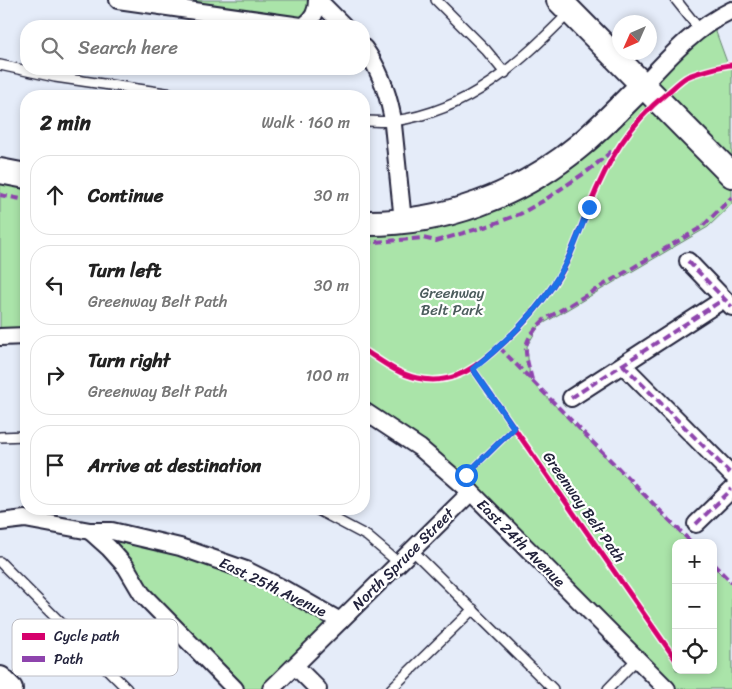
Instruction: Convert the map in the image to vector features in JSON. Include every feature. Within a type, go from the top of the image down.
[{"type":"street","points":[[309,20],[314,16],[318,0]]},
{"type":"street","points":[[318,0],[338,20]]},
{"type":"street","points":[[126,1],[260,20]]},
{"type":"street","points":[[565,6],[732,175]]},
{"type":"street","points":[[370,223],[403,222],[441,215],[470,207],[524,184],[553,166],[579,146],[643,85],[684,41],[706,24],[732,10]]},
{"type":"street","points":[[370,58],[381,76],[389,100],[393,121],[403,222]]},
{"type":"street","points":[[370,66],[381,76]]},
{"type":"street","points":[[0,170],[20,175]]},
{"type":"street","points":[[571,398],[728,303],[688,261]]},
{"type":"street","points":[[0,337],[20,336]]},
{"type":"street","points":[[623,365],[732,475]]},
{"type":"street","name":"East 24th Avenue","points":[[370,415],[420,448],[471,492],[667,689]]},
{"type":"street","points":[[696,524],[732,489]]},
{"type":"street","name":"North Spruce Street","points":[[271,689],[471,492]]},
{"type":"street","name":"East 25th Avenue","points":[[0,522],[25,519],[90,531],[112,531],[142,537],[217,559],[246,570],[340,621]]},
{"type":"street","points":[[90,531],[126,567],[142,594],[166,619]]},
{"type":"street","points":[[178,631],[235,689]]},
{"type":"street","points":[[295,666],[318,689]]},
{"type":"street","points":[[0,679],[10,689]]},
{"type":"lane","points":[[436,0],[486,50],[505,73]]},
{"type":"lane","points":[[676,0],[700,30]]},
{"type":"lane","points":[[370,122],[393,121],[444,109],[478,92],[505,73],[533,49],[565,6]]},
{"type":"lane","points":[[0,65],[20,69]]},
{"type":"lane","points":[[46,75],[145,90]]},
{"type":"lane","points":[[0,437],[20,436]]},
{"type":"lane","points":[[327,515],[367,536],[399,563]]},
{"type":"lane","points":[[412,550],[553,689]]},
{"type":"lane","points":[[0,562],[57,619]]},
{"type":"lane","points":[[391,689],[473,609]]},
{"type":"lane","points":[[608,689],[637,659]]},
{"type":"lane","points":[[114,676],[127,689]]},
{"type":"green space","points":[[130,0],[317,0],[310,20]]},
{"type":"green space","name":"Greenway Belt Park","points":[[712,21],[728,65],[732,65],[732,204],[708,227],[539,326],[527,346],[530,380],[686,539],[672,539],[672,674],[717,674],[717,570],[732,585],[732,689],[666,689],[471,492],[370,416],[370,220],[507,192]]},
{"type":"green space","points":[[0,170],[20,175],[20,336],[0,336]]},
{"type":"green space","points":[[112,531],[180,547],[340,621],[271,689],[235,689],[178,625],[178,619],[172,619],[109,548]]},
{"type":"marked path","points":[[370,242],[423,238],[436,241],[491,225],[520,214],[543,201],[589,170],[612,151]]},
{"type":"marked path","points":[[0,195],[20,199]]},
{"type":"marked path","points":[[532,380],[526,354],[527,342],[544,320],[702,227],[732,197]]},
{"type":"marked path","points":[[688,261],[732,307]]},
{"type":"marked path","points":[[571,398],[724,299]]},
{"type":"marked path","points":[[499,347],[688,539]]},
{"type":"marked path","points":[[623,365],[732,475]]},
{"type":"marked path","points":[[696,524],[732,489]]},
{"type":"marked path","points":[[717,568],[732,583]]},
{"type":"cycle path","points":[[370,354],[403,373],[428,380],[438,380],[458,375],[484,360],[521,325],[554,284],[569,257],[604,174],[620,144],[630,131],[653,105],[685,78],[722,66],[732,65]]},
{"type":"cycle path","name":"Greenway Belt Path","points":[[473,369],[672,654]]},
{"type":"cycle path","points":[[466,475],[514,428]]},
{"type":"route","points":[[466,475],[514,428],[473,369],[499,348],[518,329],[549,291],[571,254],[589,207]]}]
